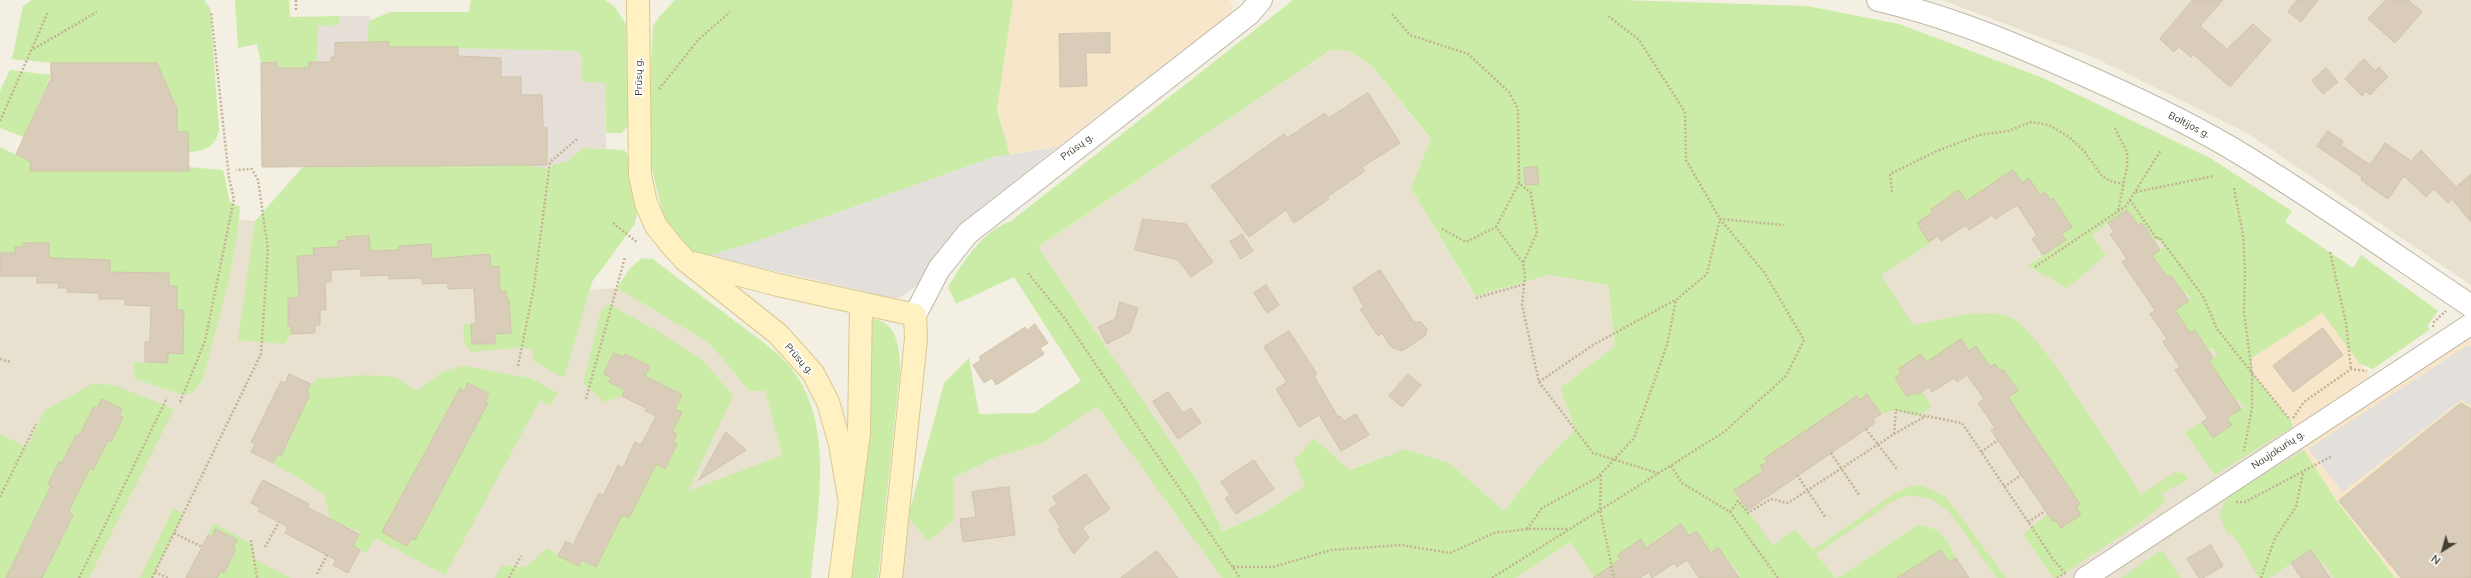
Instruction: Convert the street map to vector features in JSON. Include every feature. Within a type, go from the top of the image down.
[{"type":"main road","name":"Prūsų g.","points":[[638,0],[640,175],[646,203],[656,226],[686,261],[778,334],[813,373],[828,402],[840,444],[849,497]]},
{"type":"main road","points":[[686,261],[778,285],[915,315]]},
{"type":"main road","name":"Prūsų g.","points":[[840,578],[849,497],[859,433],[861,303]]},
{"type":"main road","name":"Prūsų g.","points":[[890,578],[916,339],[915,315]]},
{"type":"street","name":"Prūsų g.","points":[[915,315],[939,269],[968,234],[1249,14],[1261,0]]},
{"type":"street","name":"Baltijos g.","points":[[1878,0],[1909,7],[1963,25],[2038,54],[2128,95],[2207,135],[2259,165],[2471,306]]},
{"type":"street","name":"Naujakurių g.","points":[[2086,578],[2471,324]]},
{"type":"path","points":[[296,0],[296,12]]},
{"type":"path","points":[[0,121],[48,12]]},
{"type":"path","points":[[30,51],[97,12]]},
{"type":"path","points":[[180,402],[205,341],[234,199],[230,178],[211,12]]},
{"type":"path","points":[[639,113],[699,39],[730,12]]},
{"type":"path","points":[[1392,14],[1410,35],[1468,54],[1509,92],[1518,109],[1519,183],[1496,227],[1466,242],[1442,229]]},
{"type":"path","points":[[1492,578],[1724,432],[1786,376],[1804,340],[1764,272],[1720,219],[1686,160],[1685,112],[1639,40],[1607,15]]},
{"type":"path","points":[[1892,192],[1890,174],[1937,151],[1979,135],[2008,131],[2031,122],[2049,125],[2069,137],[2084,151],[2102,176],[2110,181],[2124,184]]},
{"type":"path","points":[[2115,128],[2127,152],[2124,184],[2118,211]]},
{"type":"path","points":[[518,366],[534,287],[550,162],[577,140]]},
{"type":"path","points":[[2035,267],[2126,206],[2161,150]]},
{"type":"path","points":[[152,578],[260,354],[268,249],[258,180],[252,169],[236,170]]},
{"type":"path","points":[[2135,192],[2214,176]]},
{"type":"path","points":[[1519,183],[1531,193],[1537,233],[1523,263],[1525,284],[1522,306],[1539,382],[1593,453],[1658,474]]},
{"type":"path","points":[[2234,188],[2243,235],[2245,272],[2244,312],[2252,373],[2252,408],[2243,456]]},
{"type":"path","points":[[2130,200],[2157,239],[2160,237],[2164,245],[2203,296],[2217,329],[2291,421]]},
{"type":"path","points":[[1720,219],[1784,225]]},
{"type":"path","points":[[1539,382],[1593,345],[1676,300],[1707,274],[1720,219]]},
{"type":"path","points":[[613,223],[638,243]]},
{"type":"path","points":[[1496,227],[1523,263]]},
{"type":"path","points":[[2330,252],[2346,323],[2351,369]]},
{"type":"path","points":[[586,399],[625,257]]},
{"type":"path","points":[[1028,273],[1063,316],[1240,578]]},
{"type":"path","points":[[1476,298],[1525,284]]},
{"type":"path","points":[[1526,529],[1542,508],[1601,474],[1634,438],[1666,345],[1676,300]]},
{"type":"path","points":[[0,358],[10,362]]},
{"type":"path","points":[[79,578],[167,398]]},
{"type":"path","points":[[1894,434],[1896,410],[1962,423],[2053,560],[2065,573]]},
{"type":"path","points":[[1730,512],[1738,501],[1748,513],[1771,499],[1788,504],[1894,434],[1927,416]]},
{"type":"path","points":[[0,497],[36,424]]},
{"type":"path","points":[[1866,429],[1896,469]]},
{"type":"path","points":[[1981,452],[1998,440]]},
{"type":"path","points":[[1830,453],[1859,495]]},
{"type":"path","points":[[2205,500],[2245,502],[2332,456]]},
{"type":"path","points":[[1671,466],[1682,483],[1730,512],[1778,578]]},
{"type":"path","points":[[2260,578],[2275,538],[2296,507],[2303,483],[2303,472]]},
{"type":"path","points":[[1601,474],[1600,510],[1614,578]]},
{"type":"path","points":[[1797,475],[1826,518]]},
{"type":"path","points":[[2004,486],[2021,475]]},
{"type":"path","points":[[2028,522],[2045,511]]},
{"type":"path","points":[[265,547],[279,522]]},
{"type":"path","points":[[1232,567],[1273,567],[1331,550],[1401,545],[1450,553],[1494,533],[1526,529],[1570,529]]},
{"type":"path","points":[[174,533],[202,547]]},
{"type":"path","points":[[252,540],[257,578]]},
{"type":"path","points":[[316,574],[327,555]]},
{"type":"path","points":[[509,578],[521,556]]},
{"type":"path","points":[[155,572],[168,578]]},
{"type":"shaded area","points":[[1013,0],[1229,0],[1233,6],[1232,11],[1219,23],[1057,147],[1010,155],[997,110]]},
{"type":"shaded area","points":[[1942,0],[2471,0],[2471,285],[2247,133],[2093,57]]},
{"type":"shaded area","points":[[340,16],[370,16],[367,42],[389,42],[389,56],[404,47],[577,51],[605,83],[606,149],[584,148],[565,162],[552,165],[551,169],[525,165],[262,167],[261,63],[317,62],[318,26],[339,25]]},
{"type":"shaded area","points":[[1332,50],[1349,51],[1372,66],[1431,140],[1411,188],[1474,296],[1549,275],[1608,285],[1615,346],[1560,388],[1575,430],[1538,468],[1504,511],[1450,463],[1405,449],[1305,485],[1262,514],[1223,531],[1197,480],[1038,247]]},
{"type":"shaded area","points":[[1057,147],[958,227],[919,284],[901,297],[893,299],[804,277],[705,257],[755,242],[994,157]]},
{"type":"shaded area","points":[[624,150],[627,154],[637,214],[634,225],[592,282],[589,290],[617,288],[709,343],[749,391],[765,391],[782,455],[687,492],[642,578],[0,578],[0,253],[24,243],[49,243],[53,257],[59,259],[110,260],[110,272],[169,273],[177,286],[177,310],[184,310],[183,354],[168,363],[133,362],[183,395],[193,393],[203,380],[233,259],[239,220],[255,221],[303,167],[552,165]]},
{"type":"shaded area","points":[[1964,152],[2115,176],[2138,225],[2142,223],[2155,242],[2159,240],[2164,247],[2152,256],[2167,277],[2171,275],[2184,293],[2186,292],[2191,299],[2175,311],[2190,333],[2208,350],[2211,348],[2217,355],[2205,363],[2251,359],[2252,373],[2291,421],[2304,450],[2338,503],[2395,578],[1516,578],[1743,431]]},
{"type":"shaded area","points":[[2322,313],[2382,393],[2466,338],[2471,341],[2471,578],[2395,578],[2338,503],[2304,450],[2291,421],[2252,373],[2251,359]]},
{"type":"shaded area","points":[[2468,345],[2471,347],[2471,406],[2461,400],[2343,492],[2308,449]]},
{"type":"shaded area","points":[[1097,405],[1222,578],[901,578],[908,517],[928,541],[953,521],[953,478],[996,457],[1043,443]]},
{"type":"green space","points":[[32,0],[204,0],[210,8],[219,130],[212,145],[204,149],[188,153],[188,132],[177,132],[177,109],[157,63],[51,63],[12,59],[23,6]]},
{"type":"green space","points":[[235,0],[289,0],[290,17],[340,16],[339,25],[318,26],[317,62],[309,68],[277,68],[276,62],[261,63],[257,44],[238,48]]},
{"type":"green space","points":[[471,0],[605,0],[614,6],[626,24],[628,125],[622,133],[606,133],[605,83],[582,82],[582,56],[577,51],[404,47],[389,57],[389,42],[367,43],[369,21],[390,12],[469,12]]},
{"type":"green space","points":[[675,0],[1013,0],[997,110],[1010,155],[994,157],[755,242],[705,257],[694,253],[680,243],[663,215],[651,165],[651,66],[653,26],[659,17]]},
{"type":"green space","points":[[1293,0],[1622,0],[1807,6],[1899,24],[2043,78],[2210,158],[2292,211],[2285,222],[2353,268],[2361,255],[2438,311],[2428,325],[2429,330],[2373,369],[2360,364],[2322,313],[2252,358],[2252,373],[2291,421],[2292,427],[2215,475],[2185,433],[2202,422],[2213,438],[2232,425],[2227,418],[2244,407],[2239,400],[2236,402],[2223,383],[2205,363],[2217,355],[2212,348],[2208,350],[2195,331],[2190,333],[2175,310],[2191,299],[2186,292],[2184,294],[2171,275],[2167,277],[2152,255],[2164,247],[2159,240],[2155,242],[2142,223],[2138,225],[2108,223],[2092,235],[2106,255],[2067,288],[2028,266],[2066,240],[2061,234],[2072,227],[2053,198],[2050,200],[2040,195],[2029,178],[2022,183],[2013,170],[1987,187],[1968,205],[1959,190],[1931,208],[1933,212],[1917,223],[1929,242],[1928,245],[1881,275],[1913,325],[1963,315],[1989,313],[2012,318],[2024,327],[2059,371],[2141,494],[2176,472],[2185,474],[2188,479],[2161,494],[2166,500],[2147,518],[2057,578],[2053,578],[2023,534],[2048,514],[2053,522],[2056,520],[2062,528],[2081,515],[2076,507],[2080,504],[2018,412],[2004,400],[2018,391],[2003,369],[2000,371],[1990,367],[1976,346],[1969,351],[1961,339],[1939,353],[1942,358],[1895,378],[1907,397],[1915,392],[1917,395],[1922,392],[1932,406],[1919,416],[1896,410],[1881,414],[1867,395],[1760,466],[1773,486],[1753,478],[1734,491],[1773,546],[1795,529],[1813,550],[1895,493],[1911,486],[1922,486],[1945,496],[2006,578],[1997,578],[1947,509],[1931,499],[1908,495],[1891,502],[1816,554],[1835,578],[1735,578],[1740,575],[1718,548],[1711,553],[1696,531],[1689,536],[1681,524],[1659,539],[1649,553],[1640,539],[1618,555],[1621,559],[1595,578],[1571,542],[1516,578],[1222,578],[1097,406],[1043,443],[996,457],[953,478],[953,521],[928,541],[908,517],[944,383],[969,358],[979,414],[1034,413],[1081,381],[1014,277],[956,304],[948,287],[974,248],[991,232],[1011,221]],"holes":[[[1331,50],[1349,51],[1372,66],[1431,139],[1411,188],[1475,296],[1549,275],[1608,285],[1615,346],[1560,388],[1575,430],[1538,468],[1504,511],[1450,463],[1405,449],[1349,470],[1314,438],[1294,461],[1305,485],[1262,514],[1223,531],[1197,480],[1038,247]]]},
{"type":"green space","points":[[10,70],[51,75],[24,137],[0,128],[0,91]]},
{"type":"green space","points":[[0,147],[31,162],[31,171],[189,171],[189,167],[223,170],[230,202],[240,207],[238,229],[230,273],[203,380],[193,393],[183,395],[135,379],[133,362],[168,363],[168,353],[183,353],[184,311],[177,310],[177,286],[169,286],[169,273],[110,272],[110,260],[59,259],[49,257],[24,243],[24,247],[15,253],[0,253]]},
{"type":"green space","points":[[584,148],[624,150],[627,154],[637,214],[634,225],[592,282],[565,375],[562,377],[534,361],[532,351],[522,347],[472,352],[466,346],[463,336],[464,324],[471,324],[472,344],[495,344],[495,334],[511,333],[509,300],[507,300],[506,291],[500,291],[499,266],[491,267],[490,254],[432,259],[431,244],[399,246],[399,250],[370,251],[369,236],[347,237],[347,240],[338,241],[338,247],[314,248],[314,255],[297,256],[298,283],[303,298],[288,298],[288,325],[291,326],[291,334],[284,344],[238,340],[255,221],[303,167],[525,165],[551,169],[552,165],[565,162]]},
{"type":"green space","points":[[642,258],[653,259],[766,345],[782,358],[800,381],[810,403],[820,451],[819,503],[811,578],[495,578],[501,566],[525,567],[548,548],[579,566],[618,513],[629,518],[644,488],[651,462],[665,469],[677,445],[673,442],[677,434],[672,432],[682,412],[675,409],[682,395],[659,383],[643,380],[650,366],[625,354],[623,357],[614,353],[604,374],[611,378],[609,382],[625,390],[622,396],[604,402],[583,383],[601,310],[608,304],[654,329],[703,360],[733,396],[688,491],[782,455],[765,391],[749,391],[709,343],[617,288],[630,268]]},
{"type":"green space","points":[[869,319],[878,320],[886,324],[891,329],[898,344],[900,370],[878,578],[849,578]]},
{"type":"green space","points":[[464,366],[530,378],[558,393],[550,406],[540,400],[445,575],[375,538],[366,553],[353,546],[360,532],[330,519],[325,497],[316,489],[273,463],[277,455],[281,456],[310,394],[307,392],[316,379],[367,375],[395,377],[417,391],[443,371]]},
{"type":"green space","points":[[94,383],[117,386],[174,409],[89,578],[0,578],[0,434],[27,447],[45,410]]},
{"type":"green space","points":[[2304,450],[2338,503],[2395,578],[2334,578],[2324,563],[2321,565],[2311,550],[2269,578],[2259,578],[2232,533],[2228,535],[2219,515],[2227,497]]},
{"type":"green space","points":[[173,509],[184,513],[152,578],[140,578]]},
{"type":"green space","points":[[214,523],[252,544],[254,559],[290,578],[217,578],[221,571],[224,572],[236,549],[233,547],[236,540],[216,529],[211,537],[208,535]]},
{"type":"green space","points":[[1918,525],[1938,531],[1946,539],[1956,558],[1949,562],[1941,550],[1909,578],[1837,578]]},
{"type":"green space","points":[[2162,550],[2180,578],[2121,578]]},
{"type":"building","points":[[2193,0],[2223,0],[2200,26],[2227,49],[2253,24],[2271,40],[2230,87],[2193,54],[2191,57],[2179,47],[2174,52],[2160,39]]},
{"type":"building","points":[[2297,0],[2318,0],[2301,22],[2288,12]]},
{"type":"building","points":[[2386,0],[2408,0],[2422,12],[2395,43],[2368,19]]},
{"type":"building","points":[[1110,33],[1110,53],[1086,53],[1087,86],[1060,87],[1059,34]]},
{"type":"building","points":[[389,42],[389,47],[458,47],[458,56],[501,58],[501,77],[521,77],[521,95],[542,95],[543,127],[547,128],[547,165],[262,167],[261,63],[277,62],[277,68],[309,68],[309,62],[331,62],[331,57],[335,57],[335,43]]},
{"type":"building","points":[[2364,59],[2376,71],[2379,67],[2388,77],[2370,95],[2366,91],[2362,96],[2345,79]]},
{"type":"building","points":[[51,63],[157,63],[177,109],[177,132],[188,132],[189,171],[30,171],[31,162],[16,154],[51,78]]},
{"type":"building","points":[[2326,68],[2338,82],[2323,94],[2312,81]]},
{"type":"building","points":[[1368,93],[1400,143],[1362,167],[1365,171],[1327,197],[1329,199],[1294,223],[1286,210],[1249,237],[1211,186],[1284,134],[1287,138],[1325,113],[1328,118]]},
{"type":"building","points":[[2328,131],[2343,141],[2341,145],[2370,165],[2385,143],[2411,161],[2421,150],[2456,187],[2471,174],[2471,222],[2452,199],[2448,203],[2434,189],[2426,197],[2404,176],[2388,199],[2361,180],[2362,177],[2317,146]]},
{"type":"building","points":[[1537,167],[1539,184],[1525,185],[1524,168]]},
{"type":"building","points":[[2013,170],[2022,183],[2029,178],[2040,195],[2045,192],[2050,200],[2053,198],[2072,227],[2061,234],[2066,240],[2043,255],[2032,239],[2037,235],[2017,205],[1995,219],[1992,215],[1969,230],[1966,225],[1941,241],[1938,236],[1929,242],[1917,223],[1933,212],[1931,209],[1959,190],[1966,201]]},
{"type":"building","points":[[2127,210],[2138,225],[2142,223],[2160,250],[2152,255],[2167,277],[2171,275],[2189,301],[2175,310],[2190,333],[2195,330],[2213,358],[2209,361],[2241,409],[2227,418],[2232,425],[2213,438],[2202,422],[2208,418],[2175,370],[2180,367],[2163,342],[2167,339],[2150,314],[2155,310],[2122,262],[2127,259],[2110,234],[2114,232],[2108,223]]},
{"type":"building","points":[[1143,219],[1186,224],[1213,262],[1191,277],[1178,260],[1135,250]]},
{"type":"building","points":[[1242,234],[1253,251],[1241,259],[1230,242]]},
{"type":"building","points":[[369,236],[370,251],[399,250],[398,246],[431,244],[432,259],[490,254],[491,267],[499,266],[500,291],[506,291],[507,300],[509,300],[511,333],[495,334],[495,344],[472,344],[471,324],[476,324],[474,288],[448,289],[448,283],[422,284],[422,278],[389,279],[389,275],[361,276],[361,269],[331,270],[331,282],[325,282],[326,310],[320,310],[320,325],[315,325],[315,333],[291,334],[291,326],[288,326],[288,298],[299,298],[297,256],[314,255],[313,248],[338,247],[338,241],[347,240],[346,237]]},
{"type":"building","points":[[24,243],[49,243],[49,257],[53,258],[110,260],[110,272],[169,273],[169,286],[177,286],[177,310],[184,310],[183,354],[168,353],[168,363],[145,362],[145,342],[150,342],[151,306],[125,305],[125,299],[99,299],[99,293],[67,292],[67,288],[58,288],[59,283],[37,283],[37,276],[0,276],[0,253],[15,253],[15,247],[24,247]]},
{"type":"building","points":[[1380,270],[1414,322],[1421,322],[1427,330],[1425,336],[1402,351],[1391,347],[1382,333],[1378,336],[1360,309],[1364,307],[1353,288]]},
{"type":"building","points":[[1266,285],[1279,305],[1267,313],[1254,293]]},
{"type":"building","points":[[1120,302],[1138,308],[1130,332],[1107,344],[1098,327],[1115,319]]},
{"type":"building","points":[[1035,324],[1048,343],[1040,348],[1044,354],[996,385],[992,378],[984,383],[973,365],[981,360],[979,357],[1025,327],[1027,330]]},
{"type":"building","points":[[2323,328],[2343,355],[2293,392],[2273,366]]},
{"type":"building","points":[[1289,331],[1317,374],[1314,376],[1338,417],[1340,416],[1344,421],[1356,414],[1369,435],[1341,451],[1319,415],[1299,427],[1276,389],[1287,382],[1264,347]]},
{"type":"building","points":[[1961,339],[1969,351],[1976,346],[1990,367],[1995,364],[2000,371],[2003,369],[2018,391],[2008,397],[2080,504],[2076,507],[2081,515],[2061,528],[2056,520],[2053,522],[1991,430],[1995,428],[1978,403],[1984,399],[1967,375],[1957,382],[1954,378],[1932,392],[1929,387],[1917,395],[1915,392],[1907,397],[1895,378],[1901,374],[1898,369],[1921,354],[1926,362]]},
{"type":"building","points":[[614,353],[623,357],[625,354],[650,366],[645,376],[682,395],[675,409],[682,412],[672,432],[677,434],[673,442],[677,444],[665,469],[656,464],[629,518],[622,515],[596,567],[582,560],[579,566],[558,556],[566,541],[573,545],[599,493],[603,496],[618,465],[623,468],[635,442],[641,445],[656,416],[645,411],[646,408],[622,396],[625,390],[609,382],[611,378],[604,374]]},
{"type":"building","points":[[289,374],[311,384],[307,392],[310,394],[281,456],[277,455],[273,463],[251,452],[255,444],[251,442],[281,381],[285,383]]},
{"type":"building","points":[[1408,374],[1421,385],[1402,407],[1389,396]]},
{"type":"building","points":[[468,383],[489,394],[485,401],[488,403],[415,540],[412,538],[407,546],[382,532],[460,388],[464,391]]},
{"type":"building","points":[[1168,392],[1183,413],[1191,408],[1201,423],[1178,439],[1153,402]]},
{"type":"building","points":[[1867,394],[1881,414],[1873,419],[1875,423],[1748,510],[1734,490],[1763,471],[1760,466],[1767,462],[1765,458],[1857,396],[1860,400]]},
{"type":"building","points":[[102,399],[122,409],[119,415],[123,417],[111,442],[108,440],[93,470],[90,468],[71,506],[69,513],[73,515],[42,578],[6,578],[51,486],[48,484],[59,462],[62,463],[76,435],[79,436],[94,406],[97,408]]},
{"type":"building","points":[[2461,403],[2471,409],[2471,578],[2401,578],[2339,501]]},
{"type":"building","points":[[726,432],[746,450],[699,480]]},
{"type":"building","points":[[1254,460],[1274,489],[1236,514],[1225,498],[1230,495],[1221,482]]},
{"type":"building","points":[[1086,474],[1110,509],[1082,528],[1089,537],[1074,554],[1058,530],[1060,527],[1049,510],[1057,504],[1053,497]]},
{"type":"building","points":[[263,480],[309,504],[307,507],[359,534],[353,546],[360,550],[348,573],[333,565],[336,560],[285,533],[288,527],[258,511],[260,508],[251,503]]},
{"type":"building","points":[[1009,487],[1015,535],[963,542],[960,519],[976,517],[972,492]]},
{"type":"building","points":[[1681,524],[1689,536],[1696,531],[1711,553],[1718,547],[1739,578],[1699,578],[1687,560],[1677,567],[1674,563],[1652,578],[1649,572],[1640,578],[1593,578],[1621,559],[1618,555],[1641,539],[1646,548]]},
{"type":"building","points":[[216,529],[237,540],[233,547],[236,549],[224,573],[221,571],[217,578],[186,578],[208,535],[211,537]]},
{"type":"building","points":[[2211,545],[2223,566],[2203,578],[2199,578],[2187,559]]},
{"type":"building","points":[[1941,550],[1949,562],[1956,558],[1969,578],[1897,578]]},
{"type":"building","points":[[2311,550],[2330,578],[2301,578],[2291,563]]},
{"type":"building","points":[[1157,551],[1178,578],[1121,578]]}]
